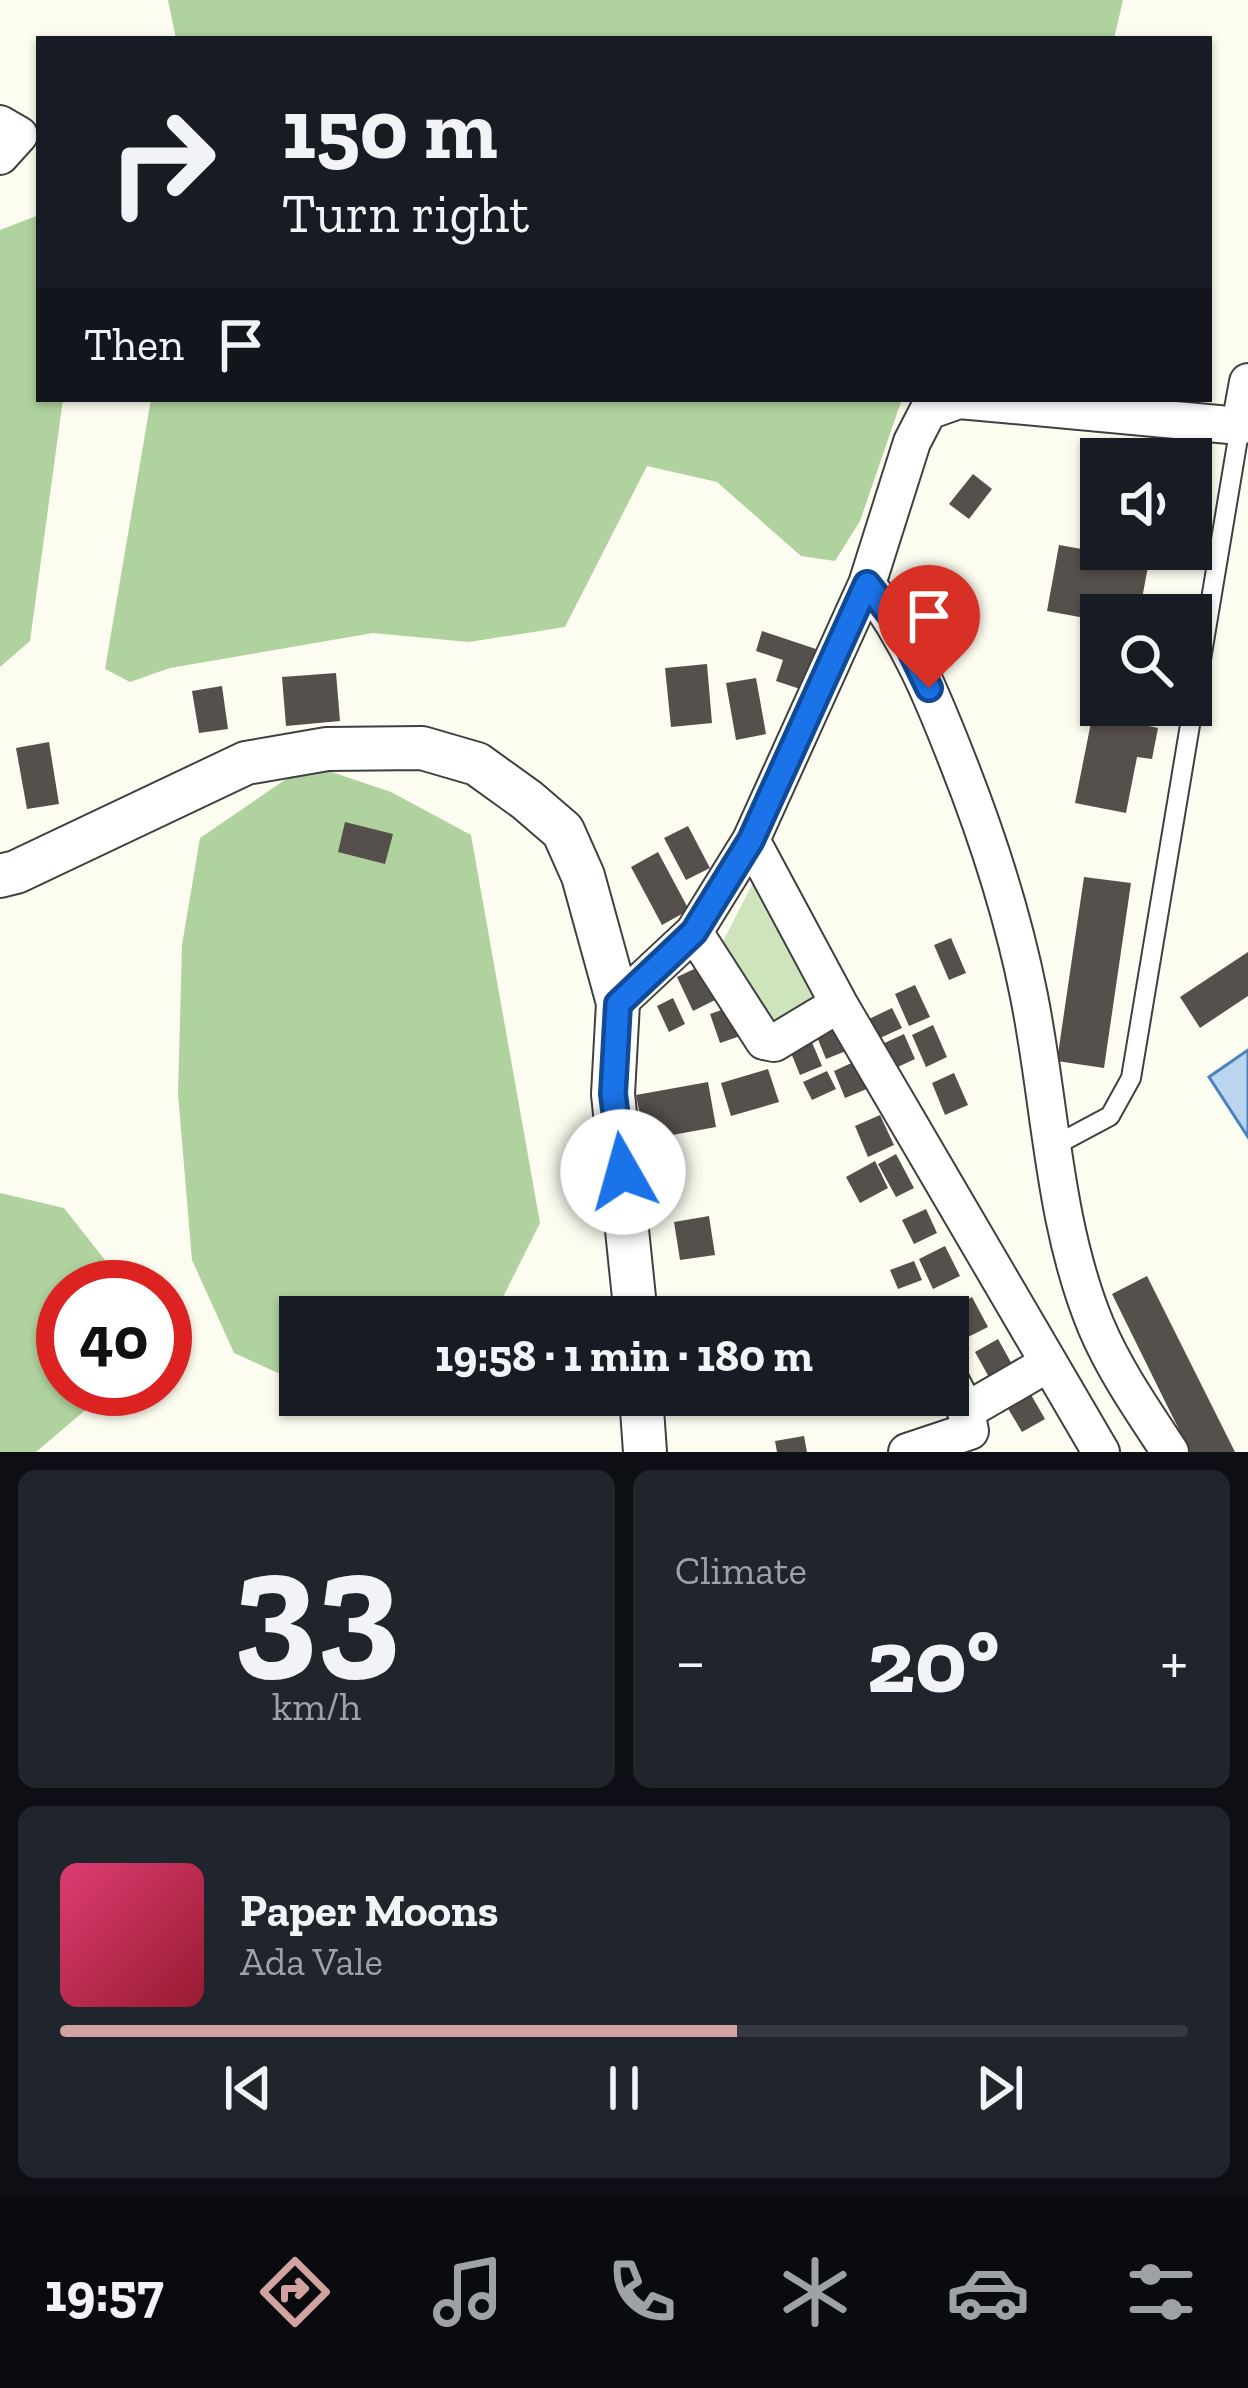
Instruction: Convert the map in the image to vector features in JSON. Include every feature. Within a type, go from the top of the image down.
[{"type":"street","points":[[0,124],[19,135],[0,156]]},
{"type":"street","points":[[981,402],[1240,426],[1248,382]]},
{"type":"street","points":[[618,1004],[694,932],[751,840],[867,584],[912,442],[928,411],[950,402]]},
{"type":"street","points":[[867,584],[898,624],[929,688],[1005,892],[1030,998],[1052,1147],[1075,1258],[1096,1324],[1123,1380],[1170,1452]]},
{"type":"street","points":[[0,876],[246,763],[327,749],[422,748],[477,764],[563,831],[583,875],[618,1004],[613,1094],[634,1296]]},
{"type":"street","points":[[751,840],[839,1004],[1101,1452]]},
{"type":"street","points":[[694,932],[764,1041],[774,1043],[839,1004]]},
{"type":"street","points":[[969,1388],[1048,1363]]},
{"type":"street","points":[[642,1416],[645,1452]]},
{"type":"street","points":[[907,1452],[970,1431],[960,1416]]},
{"type":"lane","points":[[1052,1147],[1110,1116],[1131,1078],[1240,481],[1240,426]]},
{"type":"green space","points":[[168,0],[1123,0],[1115,36],[175,36]]},
{"type":"green space","points":[[36,216],[36,402],[63,402],[30,641],[0,667],[0,230]]},
{"type":"green space","points":[[150,402],[901,402],[860,521],[835,561],[801,556],[717,482],[647,466],[565,627],[469,642],[373,633],[170,668],[130,682],[105,669]]},
{"type":"green space","points":[[308,764],[391,792],[471,835],[540,1223],[504,1296],[279,1296],[279,1373],[234,1353],[192,1260],[178,1094],[182,945],[200,838]]},
{"type":"green space","points":[[756,877],[820,1000],[774,1036],[718,951]]},
{"type":"green space","points":[[0,1193],[64,1208],[105,1260],[36,1260],[36,1416],[78,1416],[36,1452],[0,1452]]},
{"type":"water","points":[[1248,1050],[1248,1137],[1209,1077]]},
{"type":"building","points":[[973,474],[992,489],[969,519],[949,504]]},
{"type":"building","points":[[1059,545],[1080,549],[1080,570],[1147,570],[1143,594],[1080,594],[1080,617],[1047,611]]},
{"type":"building","points":[[762,631],[819,650],[806,691],[776,681],[783,660],[756,651]]},
{"type":"building","points":[[707,664],[712,723],[671,727],[665,668]]},
{"type":"building","points":[[336,673],[340,721],[286,726],[282,677]]},
{"type":"building","points":[[756,678],[766,734],[736,740],[726,683]]},
{"type":"building","points":[[222,686],[228,729],[199,733],[192,691]]},
{"type":"building","points":[[1090,726],[1158,728],[1152,759],[1137,757],[1126,813],[1075,803]]},
{"type":"building","points":[[49,742],[59,804],[27,809],[16,748]]},
{"type":"building","points":[[345,822],[393,834],[385,864],[338,852]]},
{"type":"building","points":[[688,826],[710,868],[686,880],[664,838]]},
{"type":"building","points":[[658,852],[689,910],[662,925],[631,867]]},
{"type":"building","points":[[1084,877],[1131,883],[1104,1068],[1057,1061]]},
{"type":"building","points":[[951,938],[966,973],[949,980],[934,945]]},
{"type":"building","points":[[1248,952],[1248,996],[1200,1028],[1180,997]]},
{"type":"building","points":[[707,963],[723,996],[693,1011],[677,977]]},
{"type":"building","points":[[915,985],[930,1017],[909,1026],[895,994]]},
{"type":"building","points":[[673,998],[685,1024],[669,1032],[657,1006]]},
{"type":"building","points":[[736,1005],[746,1034],[720,1043],[710,1014]]},
{"type":"building","points":[[892,1008],[902,1028],[878,1039],[869,1019]]},
{"type":"building","points":[[835,1024],[846,1051],[826,1059],[815,1032]]},
{"type":"building","points":[[933,1025],[947,1057],[926,1067],[912,1035]]},
{"type":"building","points":[[808,1033],[822,1066],[800,1075],[787,1043]]},
{"type":"building","points":[[904,1034],[915,1059],[889,1071],[878,1046]]},
{"type":"building","points":[[858,1060],[869,1088],[845,1098],[834,1071]]},
{"type":"building","points":[[768,1069],[779,1102],[731,1116],[721,1083]]},
{"type":"building","points":[[827,1071],[836,1089],[812,1100],[803,1082]]},
{"type":"building","points":[[954,1073],[968,1105],[945,1115],[932,1083]]},
{"type":"building","points":[[708,1082],[716,1127],[645,1140],[636,1095]]},
{"type":"building","points":[[880,1115],[894,1145],[868,1157],[855,1126]]},
{"type":"building","points":[[896,1154],[914,1188],[896,1197],[878,1164]]},
{"type":"building","points":[[875,1161],[888,1188],[860,1203],[846,1177]]},
{"type":"building","points":[[926,1209],[937,1233],[914,1244],[902,1220]]},
{"type":"building","points":[[709,1216],[715,1255],[680,1260],[674,1222]]},
{"type":"building","points":[[945,1246],[960,1276],[933,1289],[919,1259]]},
{"type":"building","points":[[914,1261],[922,1280],[898,1289],[890,1270]]},
{"type":"building","points":[[1147,1276],[1235,1452],[1190,1452],[1112,1294]]},
{"type":"building","points":[[969,1298],[988,1327],[969,1336]]},
{"type":"building","points":[[998,1339],[1013,1366],[990,1379],[975,1352]]},
{"type":"building","points":[[1030,1393],[1045,1419],[1022,1432],[1007,1407]]},
{"type":"building","points":[[804,1436],[807,1452],[777,1452],[775,1441]]},
{"type":"route","points":[[623,1172],[613,1094],[618,1004],[694,932],[751,840],[867,584],[898,624],[929,688]]}]
